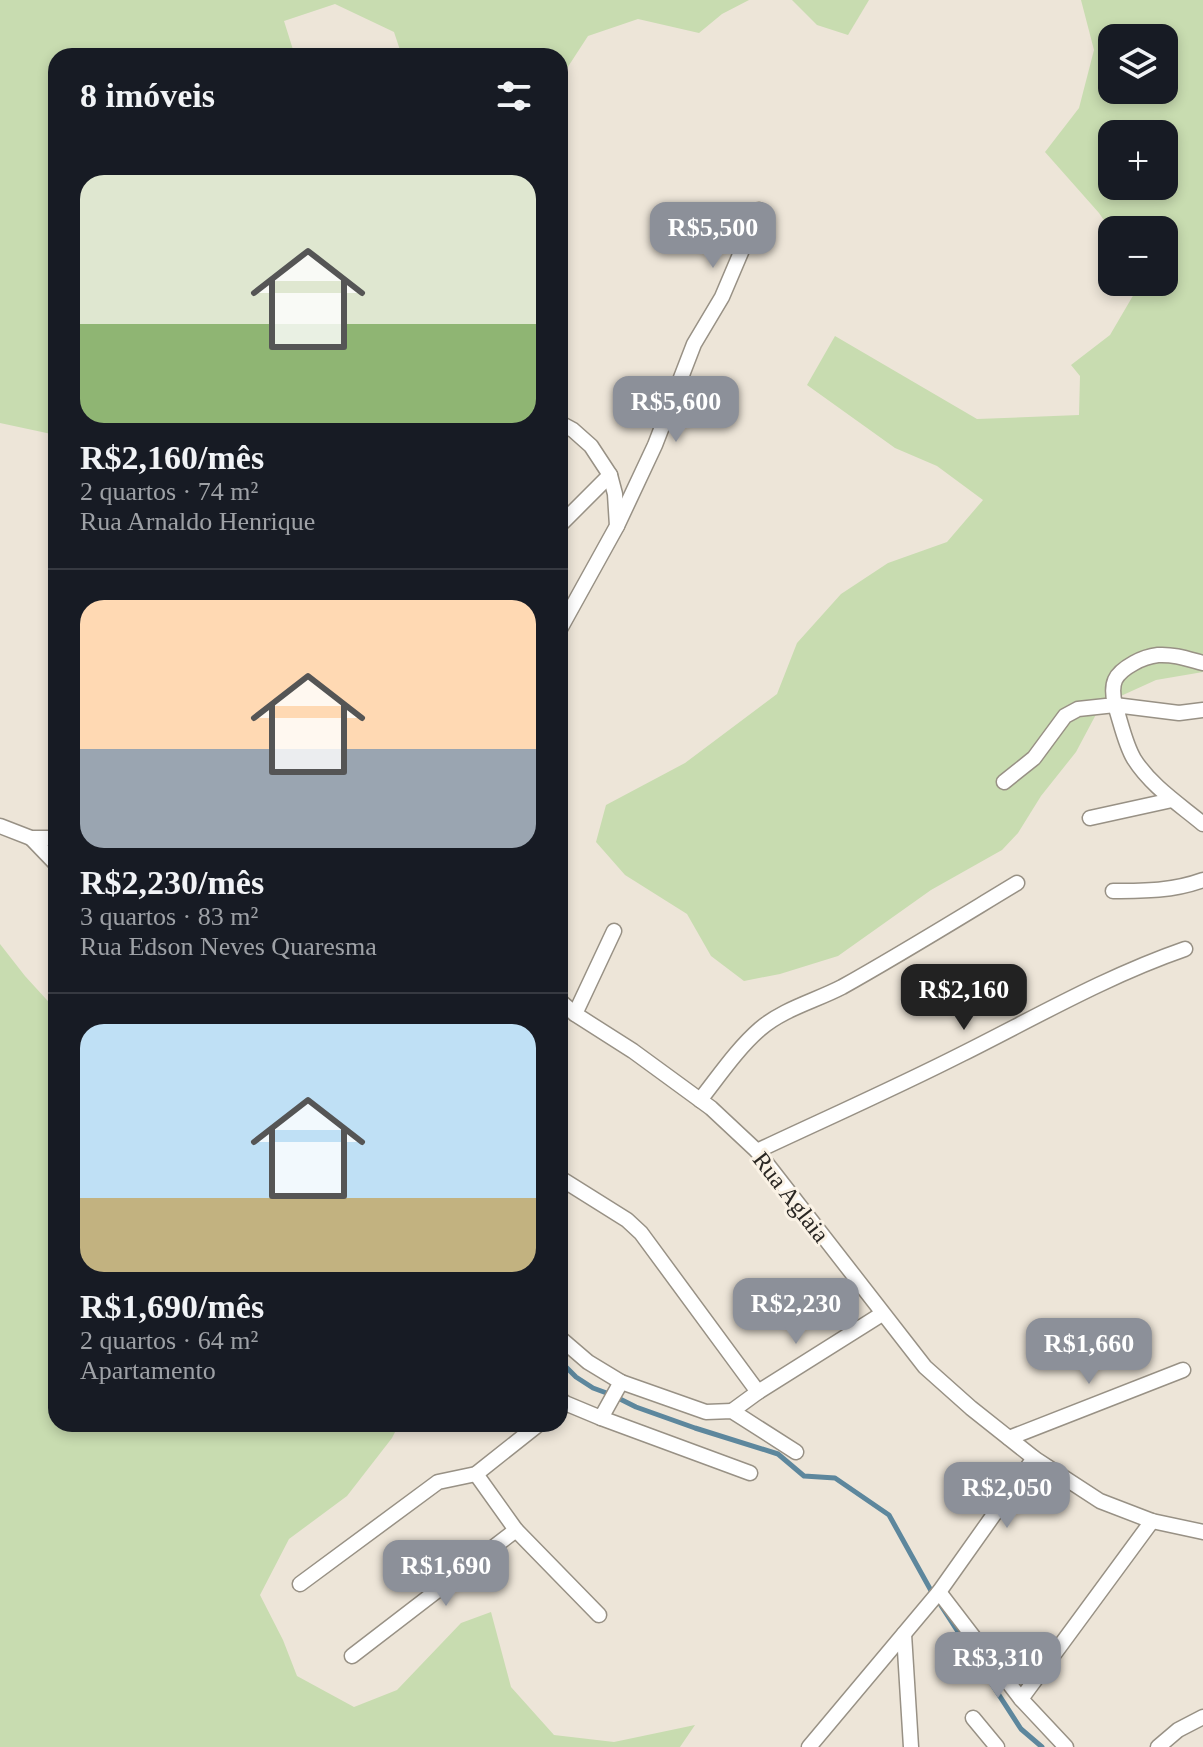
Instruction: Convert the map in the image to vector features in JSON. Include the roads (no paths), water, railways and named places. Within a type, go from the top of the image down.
[{"type":"street","points":[[568,615],[617,526],[655,445],[694,344],[722,297],[759,210]]},
{"type":"street","points":[[568,427],[591,446],[610,475],[617,526]]},
{"type":"street","points":[[568,517],[610,475]]},
{"type":"street","points":[[1203,663],[1157,655],[1142,659],[1116,677],[1113,693],[1133,757],[1155,785],[1203,823]]},
{"type":"street","points":[[1004,782],[1034,758],[1065,716],[1078,709],[1115,705],[1179,713],[1203,710]]},
{"type":"street","points":[[1090,818],[1172,800]]},
{"type":"street","points":[[0,826],[31,838],[48,838]]},
{"type":"street","points":[[31,838],[48,856]]},
{"type":"street","points":[[1113,891],[1160,891],[1203,880]]},
{"type":"street","points":[[700,1100],[747,1042],[779,1015],[835,991],[1017,883]]},
{"type":"street","points":[[575,1014],[614,931]]},
{"type":"street","points":[[757,1151],[959,1056],[1113,977],[1185,949]]},
{"type":"street","name":"Rua Aglaia","points":[[568,1008],[711,1108],[757,1151],[925,1367],[971,1408],[1034,1458],[1100,1501],[1152,1521],[1203,1532]]},
{"type":"street","points":[[568,1183],[627,1220],[641,1233],[758,1392]]},
{"type":"street","points":[[568,1345],[617,1391],[706,1412],[732,1411],[882,1314]]},
{"type":"street","points":[[1009,1438],[1183,1370]]},
{"type":"street","points":[[601,1418],[617,1391]]},
{"type":"street","points":[[568,1405],[750,1473]]},
{"type":"street","points":[[732,1411],[796,1452]]},
{"type":"street","points":[[300,1584],[438,1482],[476,1474],[529,1432]]},
{"type":"street","points":[[809,1747],[935,1596],[1034,1458]]},
{"type":"street","points":[[476,1474],[516,1530],[599,1615]]},
{"type":"street","points":[[1021,1699],[1152,1521]]},
{"type":"street","points":[[352,1656],[516,1530]]},
{"type":"street","points":[[935,1596],[1021,1699],[1066,1747]]},
{"type":"street","points":[[904,1634],[911,1747]]},
{"type":"street","points":[[1158,1747],[1178,1730],[1203,1717]]},
{"type":"street","points":[[973,1718],[997,1747]]},
{"type":"waterway","points":[[568,1369],[593,1388],[636,1407],[778,1454],[804,1476],[835,1478],[889,1515],[934,1596]]},
{"type":"waterway","points":[[940,1604],[1021,1729],[1042,1747]]}]
